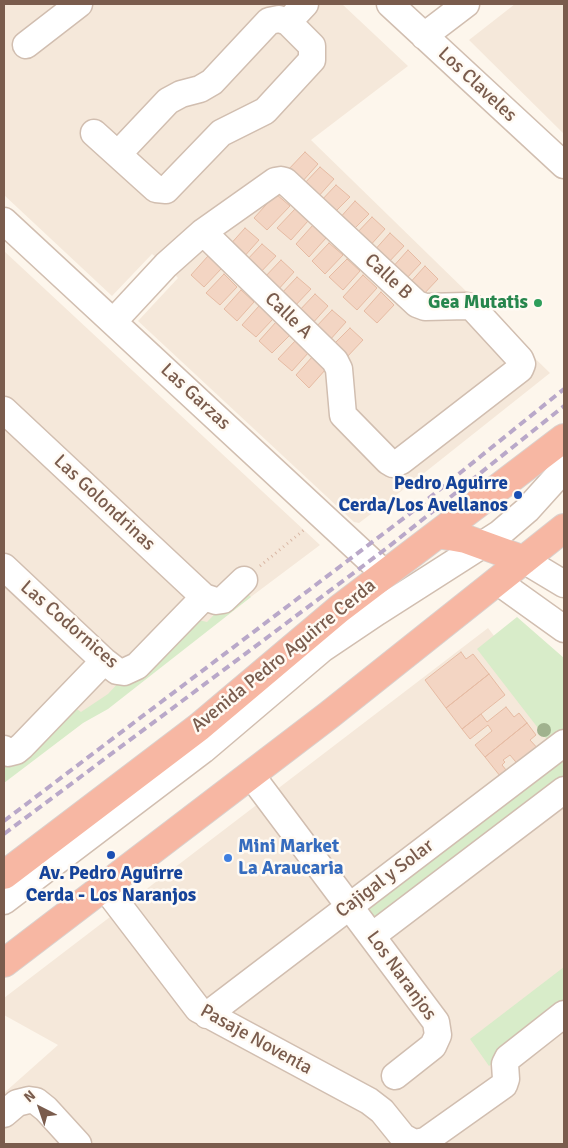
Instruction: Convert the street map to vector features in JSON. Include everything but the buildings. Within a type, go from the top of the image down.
[{"type":"highway","name":"Avenida Pedro Aguirre Cerda","points":[[4,875],[172,748],[340,609],[564,438]]},
{"type":"highway","points":[[4,963],[251,775],[564,528]]},
{"type":"highway","points":[[438,534],[491,547],[524,560]]},
{"type":"street","points":[[26,45],[80,4]]},
{"type":"street","name":"Los Claveles","points":[[390,4],[564,165]]},
{"type":"street","points":[[424,36],[466,4]]},
{"type":"street","points":[[94,133],[156,189],[166,190],[221,133],[264,111],[312,60],[312,46],[296,13],[269,21],[212,82],[200,89],[180,94],[168,101],[118,154]]},
{"type":"street","name":"Calle B","points":[[203,232],[275,181],[285,181],[417,304],[425,307],[468,306],[479,313],[522,364],[520,368],[401,461],[393,464],[388,462],[343,415]]},
{"type":"street","name":"Las Garzas","points":[[4,221],[385,574]]},
{"type":"street","points":[[113,322],[166,265],[203,232]]},
{"type":"street","name":"Calle A","points":[[203,232],[335,361],[339,369],[343,415]]},
{"type":"street","name":"Las Golondrinas","points":[[5,414],[204,597]]},
{"type":"street","points":[[4,901],[203,750],[322,649],[377,612],[491,547],[564,469]]},
{"type":"street","points":[[4,916],[175,785],[322,663],[383,619],[491,547],[544,508],[564,484]]},
{"type":"street","points":[[524,560],[564,584]]},
{"type":"street","name":"Las Codornices","points":[[4,567],[117,671],[124,672],[137,666],[204,597]]},
{"type":"street","points":[[204,597],[216,601],[223,600],[244,580]]},
{"type":"street","points":[[497,581],[564,629]]},
{"type":"street","points":[[13,748],[104,661]]},
{"type":"street","name":"Cajigal y Solar","points":[[207,1015],[564,743]]},
{"type":"street","name":"Los Naranjos","points":[[251,775],[432,1016],[438,1029],[438,1035],[433,1046],[395,1076]]},
{"type":"street","name":"Cajigal y Solar","points":[[372,936],[564,790]]},
{"type":"street","name":"Pasaje Noventa","points":[[104,886],[189,1000],[207,1015],[369,1101],[382,1111],[403,1136],[414,1143],[425,1141],[504,1085],[506,1079],[505,1064],[508,1058],[564,1014]]},
{"type":"street","points":[[4,1114],[17,1103],[29,1100],[36,1101],[46,1108],[78,1144]]},
{"type":"path","points":[[244,580],[307,527]]},
{"type":"shaded area","points":[[4,4],[342,4],[408,66],[311,140],[550,373],[404,489],[359,523],[354,522],[138,321],[178,278],[166,265],[152,254],[112,296],[4,195]]},
{"type":"shaded area","points":[[515,4],[564,4],[564,134],[469,40]]},
{"type":"shaded area","points":[[4,251],[320,545],[4,782]]},
{"type":"shaded area","points":[[488,628],[511,658],[560,735],[564,806],[564,1144],[4,1144],[4,1093],[58,1045],[4,1015],[4,998]]},
{"type":"green space","points":[[241,587],[251,597],[108,709],[83,723],[4,783],[4,759],[66,701],[81,712],[108,694],[181,616],[207,622]]},
{"type":"green space","points":[[517,617],[564,658],[564,728],[548,741],[477,649]]},
{"type":"green space","points":[[564,753],[564,781],[372,929],[358,910]]},
{"type":"green space","points":[[564,967],[564,1006],[489,1066],[470,1039]]},
{"type":"railway","points":[[4,821],[408,515],[564,389]]},
{"type":"railway","points":[[4,834],[387,548],[564,406]]},
{"type":"place","name":"Gea Mutatis","points":[[538,303]]},
{"type":"place","name":"Pedro Aguirre Cerda/Los Avellanos","points":[[518,495]]},
{"type":"place","name":"Av. Pedro Aguirre Cerda - Los Naranjos","points":[[111,855]]},
{"type":"place","name":"Mini Market La Araucaria","points":[[228,858]]}]
